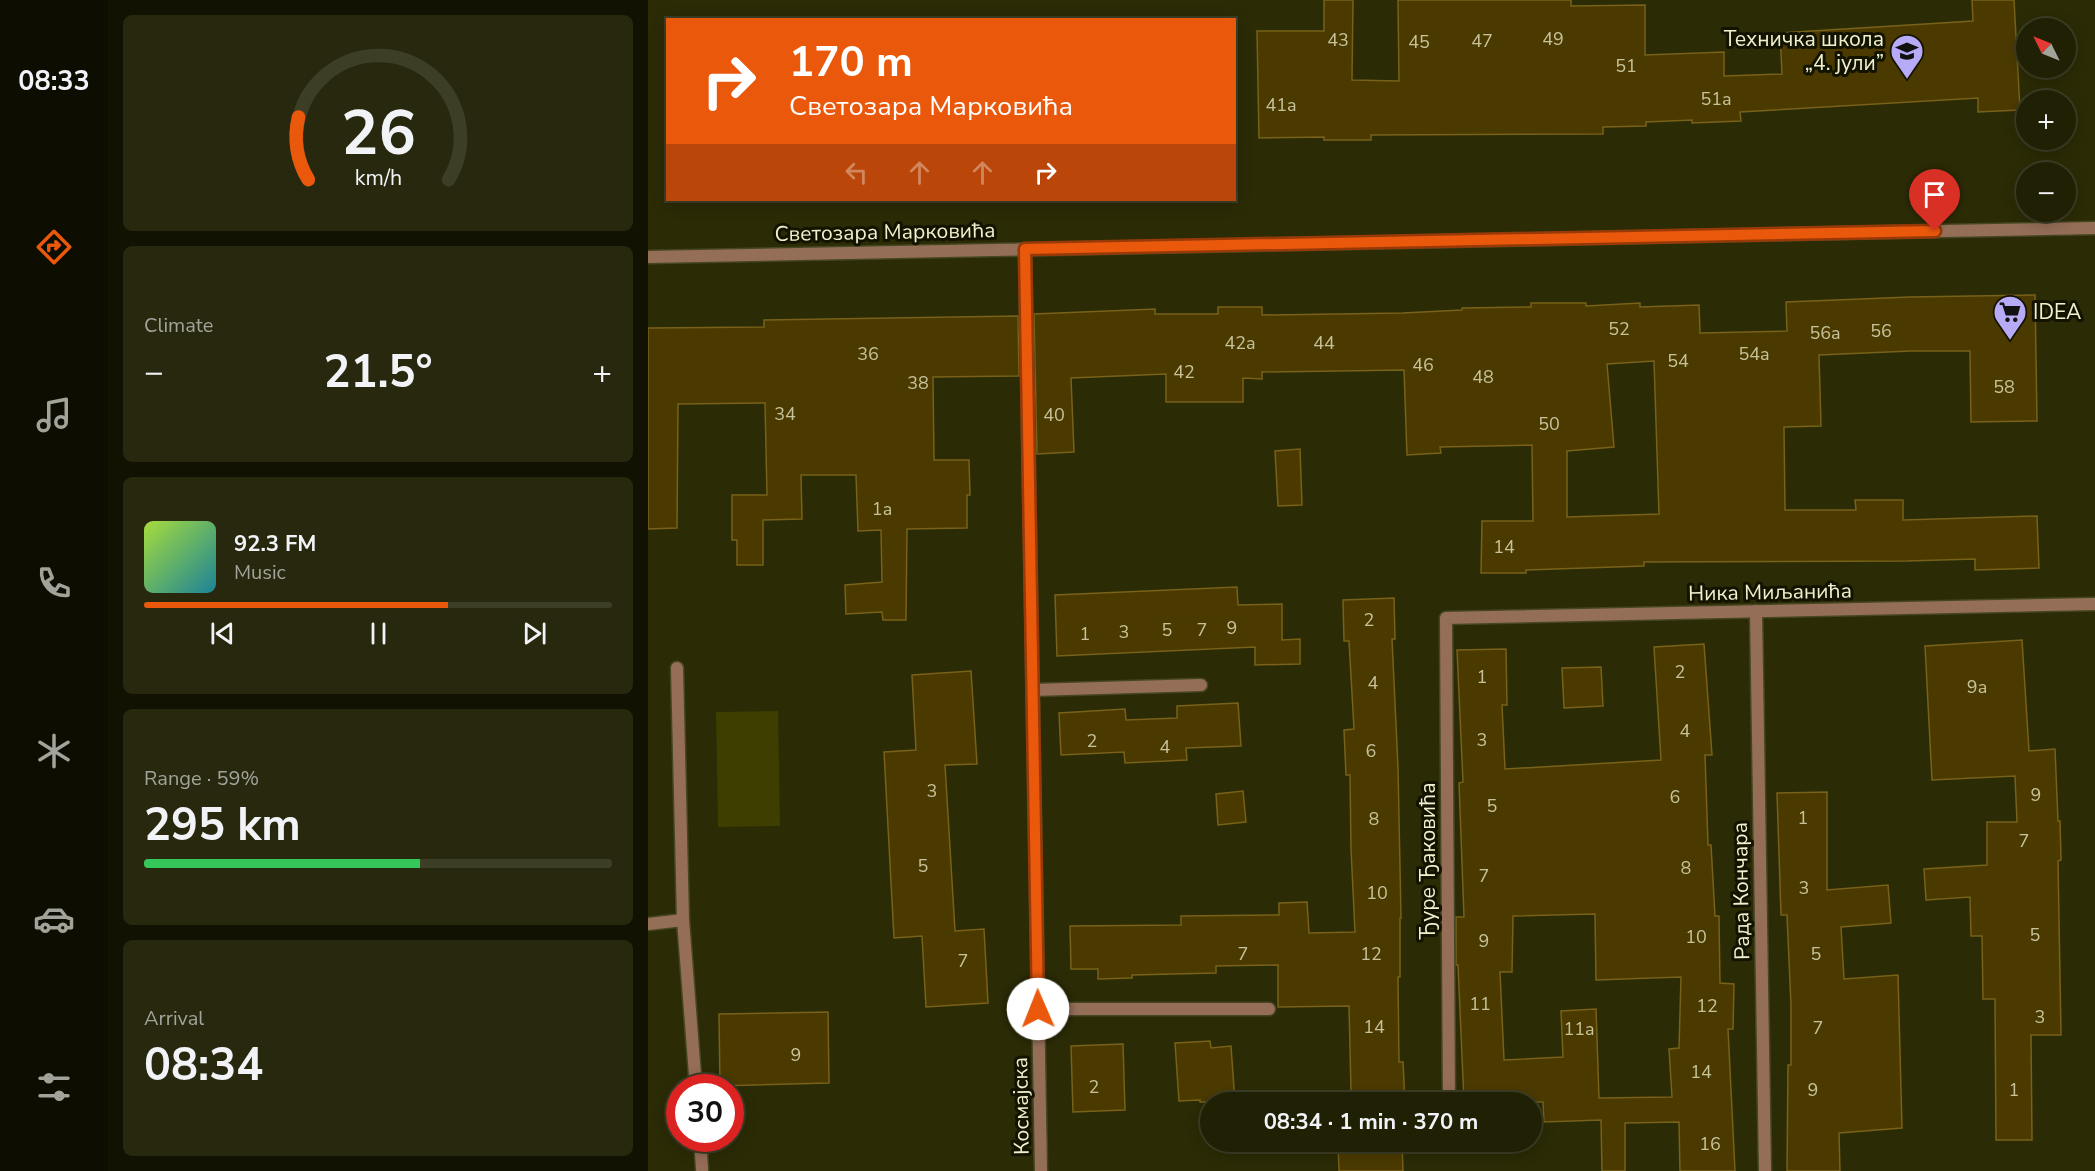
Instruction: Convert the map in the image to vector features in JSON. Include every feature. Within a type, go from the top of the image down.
[{"type":"street","name":"Светозара Марковића","points":[[648,257],[2095,228]]},
{"type":"street","name":"Космајска","points":[[1025,249],[1041,1171]]},
{"type":"street","name":"Ника Миљанића","points":[[1446,618],[2095,604]]},
{"type":"street","name":"Рада Кончара","points":[[1756,611],[1765,1171]]},
{"type":"street","name":"Ђуре Ђаковића","points":[[1446,618],[1449,1092]]},
{"type":"street","points":[[676,668],[683,921],[695,1074]]},
{"type":"street","points":[[1033,690],[1201,685]]},
{"type":"street","points":[[648,924],[683,921]]},
{"type":"street","points":[[1038,1009],[1269,1009]]},
{"type":"street","points":[[701,1152],[702,1169]]},
{"type":"shaded area","points":[[778,711],[780,826],[718,827],[716,712]]},
{"type":"building","points":[[1324,0],[1353,0],[1352,80],[1399,81],[1398,0],[1571,0],[1571,6],[1645,5],[1645,55],[1724,52],[1724,76],[1782,74],[1780,33],[1973,21],[1972,0],[2014,0],[2016,78],[2018,78],[2019,90],[2016,90],[2016,110],[1978,112],[1978,98],[1740,112],[1741,121],[1646,122],[1646,126],[1603,127],[1603,134],[1371,135],[1371,140],[1324,140],[1324,137],[1259,138],[1257,31],[1324,31]]},
{"type":"building","points":[[2035,295],[2037,421],[1971,422],[1970,351],[1819,355],[1821,426],[1784,427],[1785,510],[1856,510],[1855,500],[1903,500],[1903,520],[2037,516],[2039,568],[1975,570],[1975,559],[1644,562],[1644,566],[1526,570],[1526,573],[1481,573],[1482,521],[1533,521],[1532,445],[1440,447],[1441,453],[1407,455],[1404,370],[1262,372],[1262,379],[1243,378],[1243,402],[1166,402],[1166,374],[1071,378],[1074,452],[1037,454],[1034,314],[1155,309],[1155,314],[1218,314],[1218,307],[1262,307],[1262,315],[1402,313],[1462,310],[1462,308],[1531,307],[1531,303],[1586,303],[1586,306],[1640,303],[1640,307],[1699,305],[1700,333],[1787,331],[1786,302]],"holes":[[[1654,361],[1659,514],[1567,517],[1567,451],[1614,447],[1607,364]]]},
{"type":"building","points":[[1018,316],[1019,376],[933,377],[934,460],[969,460],[970,495],[967,495],[967,528],[907,529],[906,620],[883,620],[882,612],[846,614],[845,585],[882,582],[881,530],[858,531],[856,475],[801,475],[802,519],[763,520],[763,565],[737,565],[737,540],[732,540],[732,495],[767,495],[765,403],[678,404],[677,528],[648,529],[648,328],[764,327],[764,320]]},
{"type":"building","points":[[1300,449],[1302,505],[1278,506],[1275,451]]},
{"type":"building","points":[[1237,587],[1238,605],[1282,604],[1282,640],[1300,639],[1300,664],[1255,665],[1255,647],[1057,656],[1055,595]]},
{"type":"building","points":[[1394,598],[1395,639],[1392,639],[1398,767],[1401,918],[1400,977],[1398,977],[1399,1062],[1403,1062],[1404,1092],[1338,1092],[1351,1091],[1349,1006],[1278,1007],[1278,965],[1216,966],[1216,973],[1132,975],[1132,978],[1098,979],[1098,969],[1071,969],[1070,926],[1181,925],[1181,916],[1279,915],[1279,903],[1307,902],[1309,933],[1355,932],[1350,775],[1346,775],[1344,730],[1354,729],[1349,641],[1344,641],[1343,600]]},
{"type":"building","points":[[2022,640],[2029,751],[2055,749],[2061,860],[2058,861],[2061,1035],[2031,1035],[2032,1140],[1996,1140],[1995,999],[1983,999],[1982,936],[1971,936],[1970,897],[1926,900],[1924,869],[1987,865],[1987,822],[2017,822],[2015,776],[1932,780],[1925,646]]},
{"type":"building","points":[[1704,644],[1712,755],[1705,755],[1708,845],[1711,845],[1715,916],[1719,916],[1720,983],[1734,984],[1733,1029],[1728,1029],[1735,1171],[1680,1171],[1679,1122],[1625,1123],[1625,1171],[1602,1171],[1601,1120],[1544,1122],[1542,1092],[1464,1092],[1458,965],[1456,965],[1456,917],[1464,917],[1459,783],[1463,782],[1457,650],[1506,649],[1507,705],[1502,705],[1505,769],[1661,760],[1654,647]],"holes":[[[1595,914],[1596,980],[1681,977],[1679,1048],[1669,1049],[1672,1097],[1599,1098],[1596,1009],[1561,1011],[1563,1057],[1504,1060],[1500,972],[1512,972],[1513,916]]]},
{"type":"building","points":[[1601,667],[1603,706],[1564,708],[1562,668]]},
{"type":"building","points":[[971,671],[977,764],[945,765],[955,931],[984,929],[988,1003],[926,1007],[922,936],[894,938],[884,752],[916,750],[912,675]]},
{"type":"building","points":[[1238,703],[1241,746],[1186,748],[1187,760],[1125,763],[1124,752],[1061,755],[1059,713],[1125,709],[1126,720],[1177,718],[1177,706]]},
{"type":"building","points":[[1243,791],[1246,822],[1218,825],[1216,794]]},
{"type":"building","points":[[1827,792],[1827,890],[1888,885],[1891,923],[1841,927],[1844,979],[1898,975],[1902,1128],[1839,1133],[1840,1171],[1787,1171],[1791,1005],[1787,915],[1781,915],[1777,793]]},
{"type":"building","points":[[828,1012],[829,1083],[744,1085],[744,1074],[720,1074],[719,1014]]},
{"type":"building","points":[[1210,1041],[1211,1048],[1231,1046],[1234,1092],[1200,1092],[1200,1100],[1179,1101],[1175,1043]]},
{"type":"building","points":[[1123,1044],[1125,1110],[1073,1112],[1071,1046]]},
{"type":"building","points":[[1338,1152],[1402,1152],[1403,1171],[1339,1171]]},
{"type":"place","name":"Техничка школа „4. јули”","points":[[1907,80]]},
{"type":"place","name":"IDEA","points":[[2010,341]]},
{"type":"route","points":[[1038,1009],[1025,249],[1935,231]]}]
